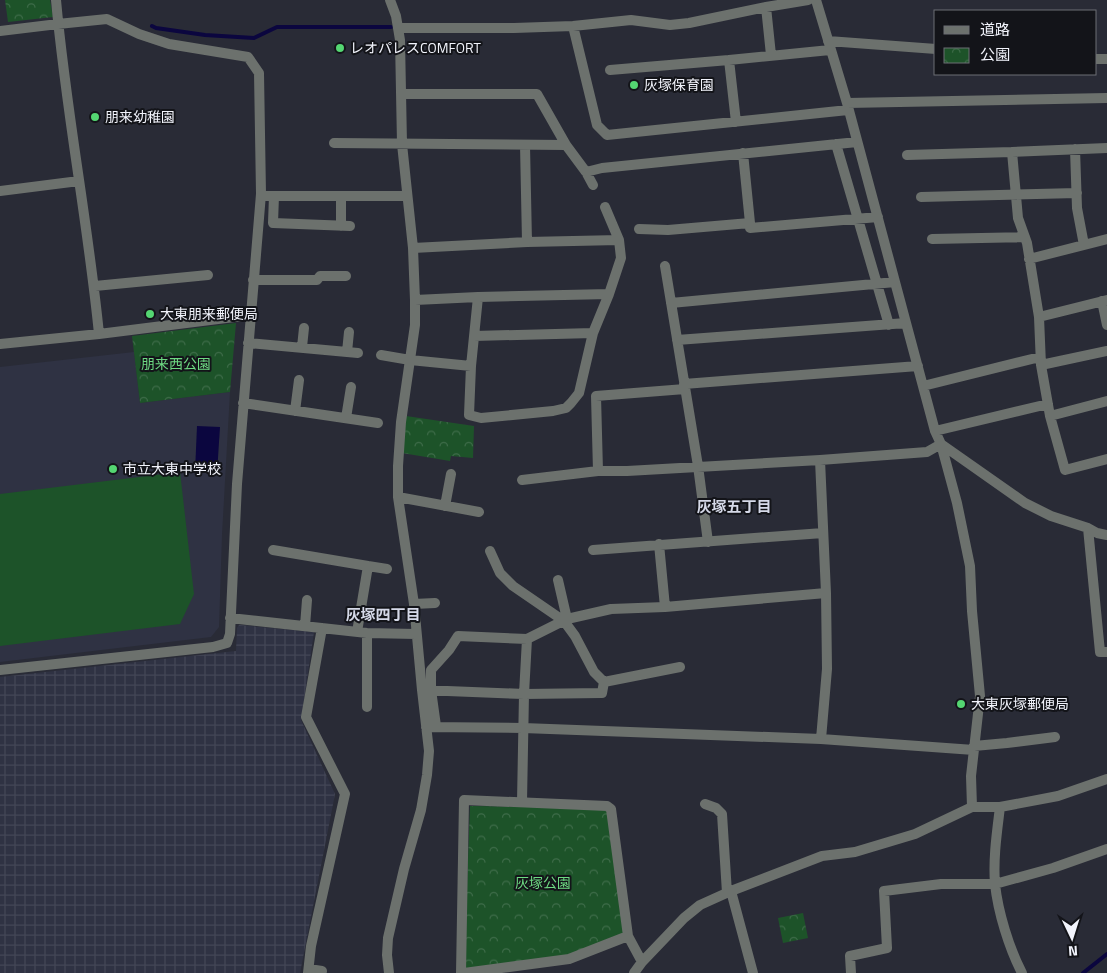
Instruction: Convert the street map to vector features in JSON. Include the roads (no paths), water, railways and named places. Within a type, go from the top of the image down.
[{"type":"street","points":[[56,0],[99,334]]},
{"type":"street","points":[[389,973],[388,938],[404,869],[421,810],[427,775],[431,726],[416,634],[414,604],[398,497],[401,422],[415,325],[415,300],[413,248],[402,144],[400,40],[396,16],[390,0]]},
{"type":"street","points":[[398,28],[573,26],[631,20],[670,25],[689,24],[808,0]]},
{"type":"street","points":[[816,0],[848,107],[935,431],[941,444],[957,503],[970,566],[980,696],[971,776],[972,807]]},
{"type":"street","points":[[766,7],[771,55]]},
{"type":"street","points":[[0,31],[107,19],[139,34],[169,44],[248,57],[259,73],[261,196],[236,484],[230,634],[227,643],[213,647],[0,670]]},
{"type":"street","points":[[573,26],[597,125],[607,135],[736,122],[848,107],[1107,98]]},
{"type":"street","points":[[610,70],[729,60],[829,45],[934,49]]},
{"type":"street","points":[[729,60],[736,122]]},
{"type":"street","points":[[402,94],[537,94],[566,145],[593,185]]},
{"type":"street","points":[[586,172],[602,168],[857,142]]},
{"type":"street","points":[[334,143],[566,145]]},
{"type":"street","points":[[525,144],[527,242]]},
{"type":"street","points":[[836,144],[889,324]]},
{"type":"street","points":[[906,155],[1107,148]]},
{"type":"street","points":[[1075,149],[1077,208],[1084,245]]},
{"type":"street","points":[[1012,152],[1018,218],[1025,237],[1038,317],[1040,361],[1050,416],[1065,470],[1107,459]]},
{"type":"street","points":[[743,154],[750,228],[878,217]]},
{"type":"street","points":[[0,191],[79,181]]},
{"type":"street","points":[[921,197],[1077,193]]},
{"type":"street","points":[[261,196],[407,196]]},
{"type":"street","points":[[274,196],[273,223],[345,226],[341,196]]},
{"type":"street","points":[[478,297],[471,366],[469,415],[481,418],[531,414],[566,408],[579,393],[593,334],[621,258],[619,240],[606,207]]},
{"type":"street","points":[[639,229],[668,230],[750,224]]},
{"type":"street","points":[[932,239],[1025,237]]},
{"type":"street","points":[[1029,259],[1107,239]]},
{"type":"street","points":[[413,248],[527,242],[619,240]]},
{"type":"street","points":[[665,266],[698,466],[708,542]]},
{"type":"street","points":[[94,286],[208,275]]},
{"type":"street","points":[[253,280],[317,280],[320,276],[346,276]]},
{"type":"street","points":[[671,303],[896,282]]},
{"type":"street","points":[[415,300],[609,294]]},
{"type":"street","points":[[1038,317],[1104,300],[1107,325]]},
{"type":"street","points":[[0,344],[250,315]]},
{"type":"street","points":[[677,340],[906,323]]},
{"type":"street","points":[[302,347],[304,328]]},
{"type":"street","points":[[347,352],[349,332]]},
{"type":"street","points":[[474,336],[593,334]]},
{"type":"street","points":[[248,343],[358,353]]},
{"type":"street","points":[[923,386],[1040,361],[1107,351]]},
{"type":"street","points":[[381,355],[471,366]]},
{"type":"street","points":[[598,471],[596,396],[684,386],[918,366]]},
{"type":"street","points":[[295,411],[299,380]]},
{"type":"street","points":[[346,418],[351,387]]},
{"type":"street","points":[[1050,416],[1107,401]]},
{"type":"street","points":[[243,403],[378,423]]},
{"type":"street","points":[[935,431],[1048,404]]},
{"type":"street","points":[[522,480],[598,471],[820,460],[927,452],[941,444]]},
{"type":"street","points":[[941,444],[1025,503],[1051,516],[1107,535]]},
{"type":"street","points":[[820,460],[826,593],[827,669],[822,739]]},
{"type":"street","points":[[445,506],[451,474]]},
{"type":"street","points":[[398,497],[479,512]]},
{"type":"street","points":[[1088,528],[1100,652],[1107,652]]},
{"type":"street","points":[[593,550],[823,533]]},
{"type":"street","points":[[659,544],[664,607]]},
{"type":"street","points":[[272,550],[387,569]]},
{"type":"street","points":[[490,551],[500,573],[513,586],[566,620]]},
{"type":"street","points":[[367,707],[362,633],[368,566]]},
{"type":"street","points":[[558,580],[566,620],[594,672],[604,682]]},
{"type":"street","points":[[426,690],[431,670],[449,650],[458,636],[527,639],[566,620],[611,609],[664,607],[826,593]]},
{"type":"street","points":[[305,626],[308,600]]},
{"type":"street","points":[[414,604],[435,603]]},
{"type":"street","points":[[230,618],[362,633],[416,634]]},
{"type":"street","points":[[322,628],[306,717],[345,794],[311,946],[308,971],[322,971]]},
{"type":"street","points":[[522,802],[527,639]]},
{"type":"street","points":[[604,682],[680,667]]},
{"type":"street","points":[[426,690],[524,694],[602,693],[604,682]]},
{"type":"street","points":[[431,726],[822,739],[974,748],[1055,737]]},
{"type":"street","points":[[638,969],[684,918],[700,905],[729,892],[822,856],[854,852],[915,834],[972,807],[1000,807],[1058,796],[1107,780]]},
{"type":"street","points":[[628,936],[569,959],[462,973],[464,800],[607,806],[612,809],[628,936],[638,969]]},
{"type":"street","points":[[705,804],[716,808],[722,814],[729,892],[753,973]]},
{"type":"street","points":[[1000,807],[995,853],[995,884],[1000,912],[1015,959],[1022,973]]},
{"type":"street","points":[[851,973],[850,956],[887,948],[884,891],[941,884],[995,884],[1053,868],[1107,849]]},
{"type":"waterway","points":[[152,26],[205,35],[254,38],[277,27],[391,27]]},
{"type":"waterway","points":[[1083,973],[1107,954]]},
{"type":"place","name":"レオパレスCOMFORT","points":[[340,48]]},
{"type":"place","name":"灰塚保育園","points":[[634,85]]},
{"type":"place","name":"朋来幼稚園","points":[[95,117]]},
{"type":"place","name":"大東朋来郵便局","points":[[150,314]]},
{"type":"place","name":"市立大東中学校","points":[[113,469]]},
{"type":"place","name":"大東灰塚郵便局","points":[[961,704]]},
{"type":"district","name":"灰塚五丁目","points":[[734,507]]},
{"type":"district","name":"灰塚四丁目","points":[[383,615]]},
{"type":"park label","name":"朋来西公園","points":[[176,364]]},
{"type":"park label","name":"灰塚公園","points":[[543,883]]}]
